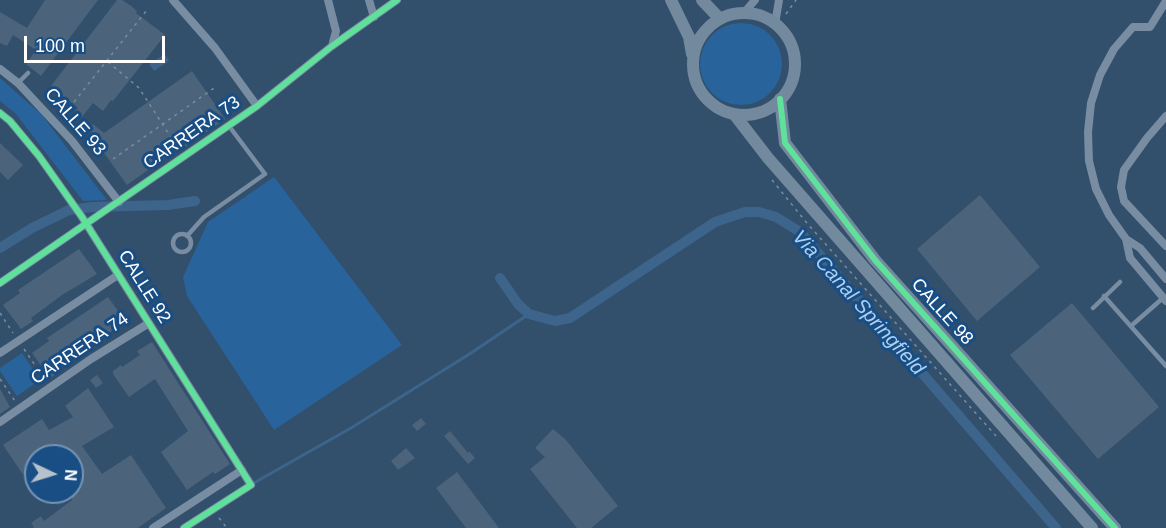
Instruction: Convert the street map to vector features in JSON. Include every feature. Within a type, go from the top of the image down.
[{"type":"street","points":[[328,0],[336,31],[332,46]]},
{"type":"street","points":[[369,0],[374,16]]},
{"type":"street","name":"CARRERA 73","points":[[0,283],[85,220],[117,203],[229,126],[332,46],[397,0]]},
{"type":"street","points":[[671,0],[689,37],[694,76],[701,91],[712,104],[734,114],[759,112],[780,99],[792,77],[794,61],[790,44],[775,24],[761,16],[744,13],[720,19],[702,35],[693,59]]},
{"type":"street","points":[[702,0],[720,19]]},
{"type":"street","points":[[744,13],[755,0]]},
{"type":"street","points":[[775,24],[779,0]]},
{"type":"street","points":[[177,1],[257,106]]},
{"type":"street","points":[[1166,1],[1150,27],[1133,27],[1114,50],[1100,75],[1091,103],[1088,132],[1089,161],[1096,189],[1109,215],[1126,239],[1140,248],[1166,279]]},
{"type":"street","name":"CALLE 93","points":[[0,69],[18,83],[72,141],[117,203]]},
{"type":"street","name":"CALLE 98","points":[[780,99],[785,143],[875,260],[1114,528]]},
{"type":"street","name":"CALLE 92","points":[[0,113],[10,121],[39,156],[85,220],[117,275],[251,485],[214,510]]},
{"type":"street","name":"CALLE 98","points":[[734,114],[768,158],[1092,528]]},
{"type":"street","points":[[1166,116],[1124,170],[1121,187],[1124,201],[1166,246]]},
{"type":"street","points":[[1126,239],[1130,258],[1165,300]]},
{"type":"street","points":[[0,353],[117,275]]},
{"type":"street","name":"CARRERA 74","points":[[0,422],[149,323]]},
{"type":"street","points":[[153,528],[242,470]]},
{"type":"street","points":[[184,528],[214,510]]},
{"type":"lane","points":[[18,83],[28,73]]},
{"type":"lane","points":[[187,236],[204,217],[266,174],[229,126]]},
{"type":"lane","points":[[178,235],[187,236],[190,247],[186,252],[177,252],[173,247],[174,239],[178,235]]},
{"type":"lane","points":[[1093,308],[1120,282]]},
{"type":"lane","points":[[1104,296],[1166,366]]},
{"type":"lane","points":[[1131,326],[1165,300]]},
{"type":"path","points":[[74,102],[147,10]]},
{"type":"path","points":[[107,61],[139,88],[178,149]]},
{"type":"path","points":[[112,159],[214,88]]},
{"type":"path","points":[[771,179],[845,267],[1002,443]]},
{"type":"path","points":[[0,313],[51,388]]},
{"type":"path","points":[[0,380],[21,408]]},
{"type":"path","points":[[214,510],[227,528]]},
{"type":"shaded area","points":[[741,23],[757,26],[770,35],[779,48],[782,64],[779,80],[770,93],[757,102],[741,105],[725,102],[712,93],[703,80],[700,64],[703,48],[712,35],[725,26]]},
{"type":"shaded area","points":[[165,54],[169,61],[154,71],[149,64]]},
{"type":"shaded area","points":[[0,78],[42,115],[107,200],[83,201],[16,114],[0,101]]},
{"type":"shaded area","points":[[274,177],[402,345],[274,430],[187,296],[183,277],[208,222]]},
{"type":"shaded area","points":[[22,353],[40,380],[17,396],[0,368]]},
{"type":"building","points":[[45,0],[98,0],[41,76],[26,64],[36,50],[13,35],[7,46],[0,43],[0,12],[27,28]]},
{"type":"building","points":[[117,0],[122,0],[131,6],[137,11],[136,13],[165,35],[103,111],[93,103],[82,117],[75,111],[78,108],[51,86]]},
{"type":"building","points":[[192,71],[225,119],[182,149],[180,147],[127,185],[94,139],[97,137],[88,130],[93,124],[104,133]]},
{"type":"building","points":[[0,143],[23,165],[8,180],[0,172]]},
{"type":"building","points":[[980,195],[1040,267],[977,321],[917,249]]},
{"type":"building","points":[[79,249],[97,274],[62,295],[31,318],[33,321],[21,329],[3,305],[20,293],[18,290]]},
{"type":"building","points":[[108,297],[126,322],[91,344],[60,367],[62,370],[50,378],[32,353],[49,341],[47,338]]},
{"type":"building","points":[[1072,303],[1159,407],[1098,459],[1010,355]]},
{"type":"building","points":[[152,342],[230,464],[215,474],[213,472],[187,490],[161,452],[188,431],[155,379],[129,397],[113,374],[113,371],[121,365],[122,367],[140,355],[137,351]]},
{"type":"building","points":[[97,375],[103,383],[96,388],[90,380]]},
{"type":"building","points":[[88,388],[114,427],[84,445],[24,444],[24,476],[3,445],[42,419],[49,430],[73,417],[65,406]]},
{"type":"building","points":[[0,389],[10,407],[0,414]]},
{"type":"building","points":[[421,418],[426,424],[417,431],[412,425]]},
{"type":"building","points":[[553,429],[566,440],[618,506],[591,528],[577,528],[530,469],[545,457],[535,448]]},
{"type":"building","points":[[450,431],[475,458],[468,464],[444,436]]},
{"type":"building","points":[[406,448],[415,458],[398,470],[391,461]]},
{"type":"building","points":[[84,449],[102,474],[131,455],[166,508],[138,528],[32,528],[34,527],[31,523],[41,516],[44,521],[67,504],[84,504]]},
{"type":"building","points":[[457,472],[499,528],[466,528],[436,488]]},
{"type":"waterway","name":"Via Canal Springfield","points":[[0,248],[32,228],[69,210],[92,207],[168,205],[195,201]]},
{"type":"waterway","name":"Via Canal Springfield","points":[[500,278],[518,304],[529,314],[555,321],[570,318],[715,222],[745,212],[759,212],[776,217],[800,232],[1056,528]]},
{"type":"waterway","points":[[252,484],[351,428],[529,314]]},
{"type":"cycle path","points":[[0,283],[257,106],[332,46],[397,0]]},
{"type":"cycle path","points":[[780,99],[785,143],[875,260],[1115,528]]},
{"type":"cycle path","points":[[0,113],[10,121],[39,156],[82,217],[251,485],[184,528]]}]
